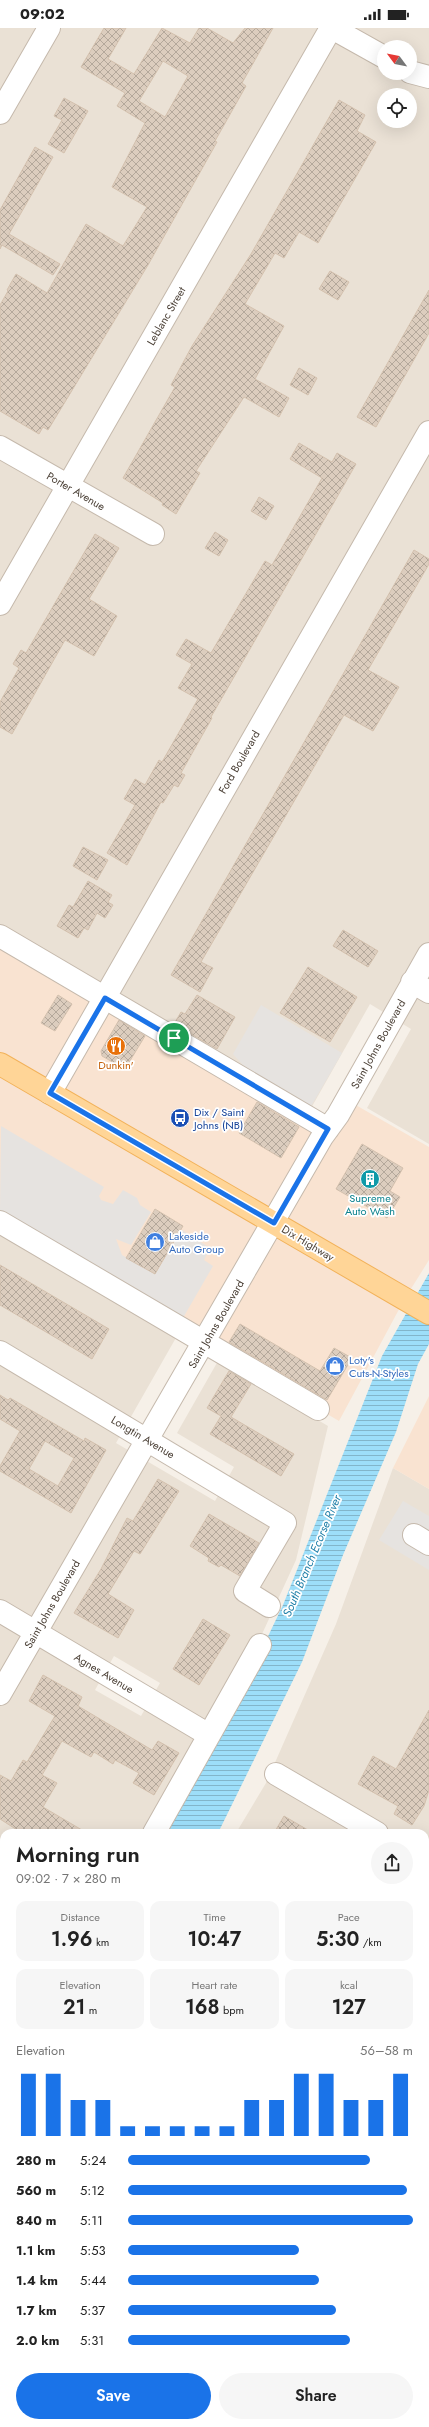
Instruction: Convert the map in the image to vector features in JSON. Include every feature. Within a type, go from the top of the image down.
[{"type":"main road","name":"Dix Highway","points":[[1,1066],[274,1223],[404,1300],[429,1313]]},
{"type":"street","points":[[0,113],[49,28]]},
{"type":"street","points":[[331,28],[377,53]]},
{"type":"street","name":"Leblanc Street","points":[[0,604],[331,28]]},
{"type":"street","points":[[417,74],[429,77]]},
{"type":"street","name":"Ford Boulevard","points":[[50,1093],[429,432]]},
{"type":"street","name":"Porter Avenue","points":[[0,447],[153,534]]},
{"type":"street","points":[[0,936],[328,1129]]},
{"type":"street","name":"Saint Johns Boulevard","points":[[0,1694],[149,1440],[328,1129],[421,987],[429,954]]},
{"type":"street","points":[[0,1222],[318,1409]]},
{"type":"street","name":"Longtin Avenue","points":[[0,1352],[149,1440],[285,1523],[245,1591],[269,1606]]},
{"type":"street","name":"Agnes Avenue","points":[[0,1611],[209,1735]]},
{"type":"street","points":[[156,1829],[260,1645]]},
{"type":"street","points":[[276,1774],[370,1829]]},
{"type":"shaded area","points":[[0,28],[429,28],[429,1144],[367,1108],[411,1029],[370,1004],[310,1110],[0,928]]},
{"type":"shaded area","points":[[0,936],[328,1129],[347,1100],[429,1147],[429,1260],[404,1300],[339,1421],[0,1222]]},
{"type":"shaded area","points":[[261,1005],[342,1053],[310,1108],[249,1072],[233,1054]]},
{"type":"shaded area","points":[[1,1126],[104,1187],[99,1196],[101,1200],[113,1204],[123,1190],[137,1198],[140,1205],[151,1212],[131,1245],[116,1239],[122,1255],[155,1274],[182,1230],[210,1248],[204,1260],[213,1266],[183,1318],[0,1210]]},
{"type":"shaded area","points":[[0,1231],[177,1336],[116,1443],[215,1501],[234,1467],[177,1433],[218,1361],[328,1426],[296,1560],[257,1645],[153,1829],[0,1829]],"holes":[[[114,1656],[160,1683],[141,1716],[95,1690]]]},
{"type":"shaded area","points":[[429,1396],[429,1489],[393,1468]]},
{"type":"shaded area","points":[[393,1468],[429,1489],[429,1829],[238,1829],[266,1783],[336,1624]]},
{"type":"shaded area","points":[[403,1501],[429,1516],[429,1570],[379,1540]]},
{"type":"water","name":"South Branch Ecorse River","points":[[429,1273],[429,1344],[418,1364],[396,1432],[343,1555],[302,1662],[220,1829],[168,1829],[224,1728],[283,1605],[382,1356]]},
{"type":"building","points":[[104,28],[126,28],[108,59],[134,74],[162,28],[190,43],[199,28],[207,28],[233,43],[245,28],[273,28],[242,83],[246,86],[215,141],[217,142],[148,265],[48,430],[43,427],[39,434],[0,411],[0,305],[8,291],[7,290],[16,274],[47,293],[86,224],[123,246],[147,207],[112,187],[145,123],[117,106],[125,93],[81,67]],"holes":[[[163,61],[188,76],[165,117],[139,101]]]},
{"type":"building","points":[[64,98],[88,111],[64,153],[48,144],[62,120],[54,116]]},
{"type":"building","points":[[339,100],[365,115],[357,131],[376,142],[318,243],[299,232],[284,258],[275,253],[245,304],[284,326],[255,379],[289,398],[279,417],[244,397],[196,471],[200,473],[176,514],[162,505],[163,503],[123,478],[175,387],[171,385],[192,346],[251,254]]},
{"type":"building","points":[[35,147],[53,157],[9,234],[60,264],[53,275],[2,245],[0,249],[0,210]]},
{"type":"building","points":[[330,271],[349,282],[338,300],[319,289]]},
{"type":"building","points":[[429,290],[429,333],[376,427],[357,417]]},
{"type":"building","points":[[299,368],[317,378],[308,395],[290,385]]},
{"type":"building","points":[[299,443],[332,462],[337,453],[356,464],[211,717],[212,718],[181,773],[185,775],[178,787],[174,785],[163,803],[161,802],[127,865],[107,853],[135,805],[124,799],[135,779],[145,785],[159,760],[162,762],[198,699],[178,688],[192,664],[176,655],[186,639],[211,653],[265,561],[272,565],[322,478],[290,459]]},
{"type":"building","points":[[259,497],[274,506],[266,520],[251,511]]},
{"type":"building","points":[[215,532],[228,540],[219,556],[205,548]]},
{"type":"building","points":[[95,534],[119,548],[89,599],[117,616],[94,656],[65,640],[12,734],[0,727],[0,702],[19,668],[13,664],[21,650],[26,653]]},
{"type":"building","points":[[414,550],[429,559],[429,564],[368,670],[399,687],[373,731],[344,715],[201,962],[213,968],[200,992],[171,975]]},
{"type":"building","points":[[83,847],[108,860],[97,880],[73,866]]},
{"type":"building","points":[[88,881],[112,895],[108,902],[113,905],[105,918],[97,913],[88,930],[84,928],[78,938],[57,926],[69,905],[73,907]]},
{"type":"building","points":[[343,930],[378,951],[368,967],[333,946]]},
{"type":"building","points":[[308,967],[357,997],[330,1042],[280,1013]]},
{"type":"building","points":[[58,995],[72,1004],[55,1031],[41,1023]]},
{"type":"building","points":[[197,995],[235,1017],[217,1049],[174,1024],[181,1012],[185,1014]]},
{"type":"building","points":[[119,1020],[145,1036],[125,1069],[102,1056],[101,1051]]},
{"type":"building","points":[[257,1102],[299,1127],[281,1158],[239,1133]]},
{"type":"building","name":"Supreme Auto Wash","points":[[362,1144],[403,1168],[390,1191],[400,1197],[387,1218],[336,1189]]},
{"type":"building","name":"Lakeside Auto Group","points":[[155,1209],[183,1226],[155,1274],[126,1258]]},
{"type":"building","points":[[0,1265],[109,1329],[92,1359],[0,1305]]},
{"type":"building","points":[[240,1324],[320,1371],[334,1348],[352,1358],[327,1400],[229,1342]]},
{"type":"building","points":[[229,1371],[251,1384],[231,1417],[294,1454],[281,1476],[210,1434],[221,1416],[207,1408]]},
{"type":"building","points":[[0,1395],[8,1400],[10,1398],[84,1441],[85,1438],[106,1450],[71,1513],[0,1471],[0,1466],[20,1431],[0,1419]],"holes":[[[45,1441],[74,1458],[58,1486],[29,1469]]]},
{"type":"building","points":[[158,1479],[179,1491],[140,1554],[134,1551],[108,1594],[134,1610],[118,1638],[74,1613],[101,1569],[127,1518],[133,1521]]},
{"type":"building","points":[[209,1514],[259,1543],[240,1576],[221,1565],[219,1567],[208,1561],[209,1558],[190,1546]]},
{"type":"building","points":[[203,1619],[230,1635],[199,1685],[173,1669]]},
{"type":"building","points":[[43,1675],[82,1697],[78,1706],[152,1750],[158,1741],[179,1753],[154,1795],[133,1783],[139,1773],[115,1760],[113,1764],[94,1752],[91,1757],[62,1741],[42,1775],[57,1783],[43,1807],[80,1829],[16,1829],[0,1819],[0,1775],[11,1781],[23,1760],[27,1762],[55,1716],[29,1701]]},
{"type":"building","points":[[429,1710],[429,1790],[424,1806],[412,1825],[394,1814],[398,1806],[358,1784],[373,1756],[396,1769]]},
{"type":"building","points":[[284,1816],[306,1829],[276,1829]]},
{"type":"place","name":"Dunkin'","points":[[116,1046]]},
{"type":"place","name":"Dix / Saint Johns (NB)","points":[[180,1118]]},
{"type":"place","name":"Supreme Auto Wash","points":[[370,1179]]},
{"type":"place","name":"Lakeside Auto Group","points":[[155,1242]]},
{"type":"place","name":"Loty's Cuts-N-Styles","points":[[335,1366]]},
{"type":"route","points":[[105,998],[174,1038],[328,1129],[322,1137],[274,1223],[50,1093],[105,998]]}]
